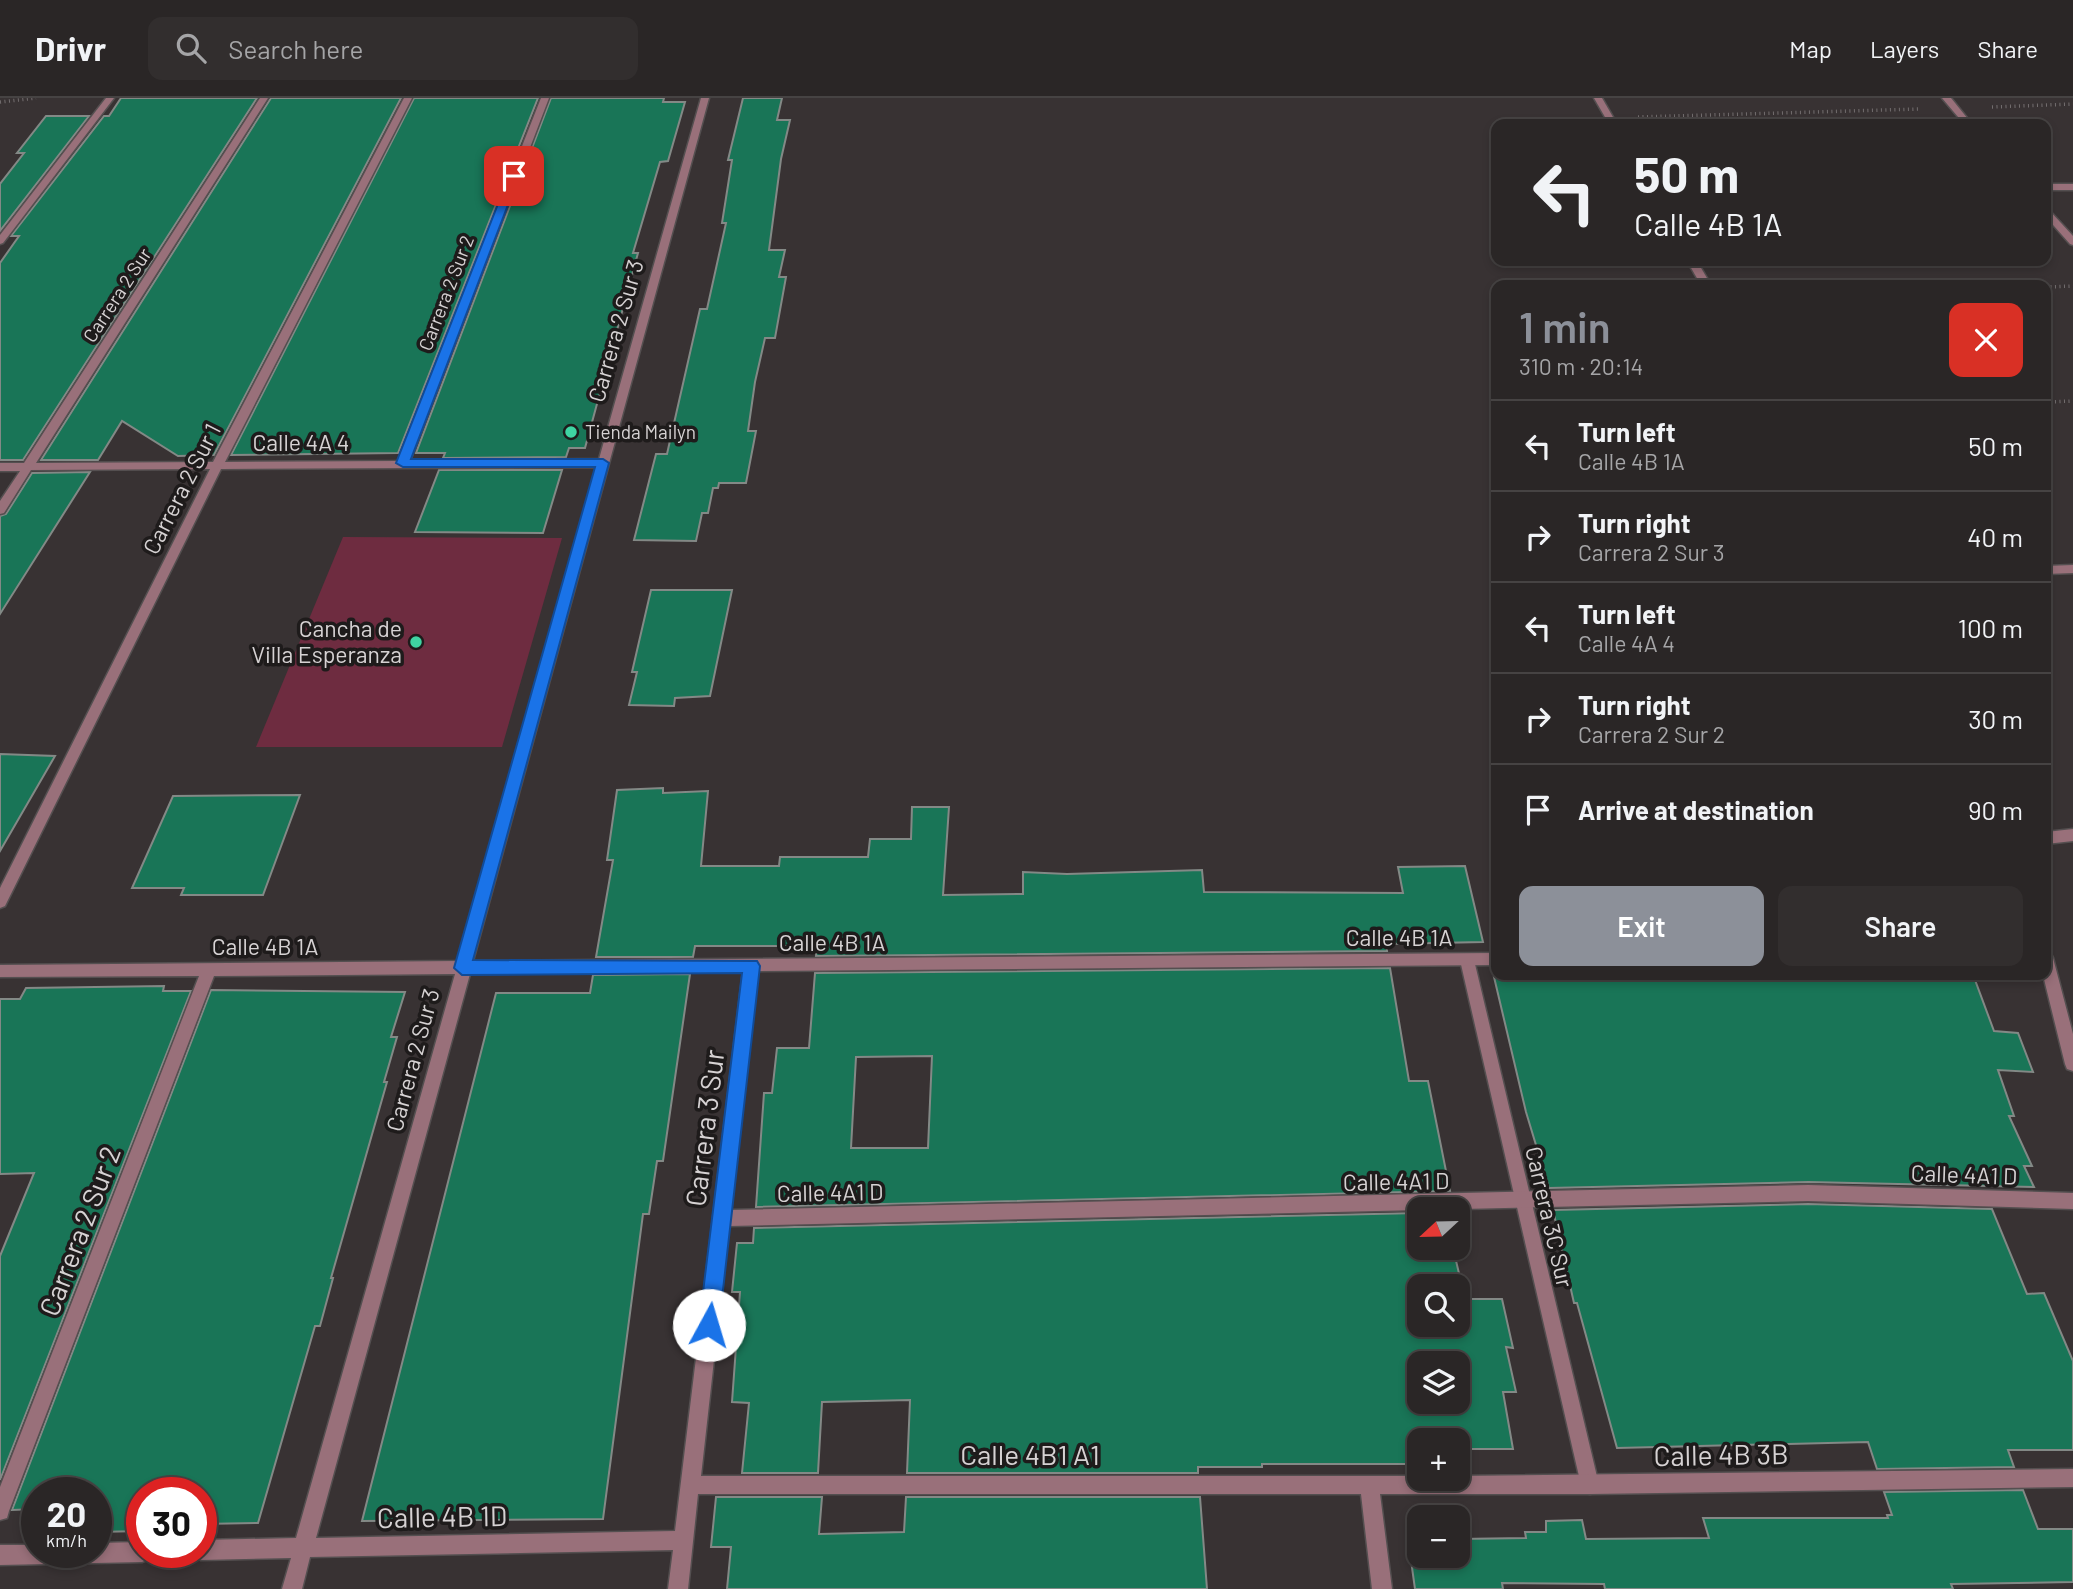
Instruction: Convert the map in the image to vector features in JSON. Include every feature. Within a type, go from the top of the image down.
[{"type":"street","points":[[0,240],[110,98]]},
{"type":"street","name":"Carrera 2 Sur","points":[[0,510],[264,98]]},
{"type":"street","name":"Carrera 2 Sur 1","points":[[0,901],[218,464],[408,98]]},
{"type":"street","name":"Carrera 2 Sur 2","points":[[403,463],[545,98]]},
{"type":"street","name":"Carrera 2 Sur 3","points":[[292,1589],[705,98]]},
{"type":"street","points":[[1598,98],[1610,119]]},
{"type":"street","points":[[1946,98],[1964,119]]},
{"type":"street","points":[[2051,187],[2073,187]]},
{"type":"street","points":[[2051,218],[2073,242]]},
{"type":"street","name":"Calle 4A 4","points":[[0,467],[603,463]]},
{"type":"street","points":[[2051,570],[2073,569]]},
{"type":"street","points":[[2051,837],[2073,835]]},
{"type":"street","name":"Calle 4B 1A","points":[[0,971],[1491,959]]},
{"type":"street","name":"Carrera 3C Sur","points":[[1467,960],[1590,1485]]},
{"type":"street","name":"Carrera 3 Sur","points":[[678,1589],[751,966]]},
{"type":"street","name":"Carrera 2 Sur 2","points":[[0,1511],[209,970]]},
{"type":"street","points":[[2051,976],[2072,1053]]},
{"type":"street","name":"Calle 4A1 D","points":[[721,1218],[1808,1194],[2073,1201]]},
{"type":"street","name":"Calle 4B 3B","points":[[1369,1485],[1590,1485],[2073,1478]]},
{"type":"street","name":"Calle 4B1 A1","points":[[691,1485],[1369,1485]]},
{"type":"street","points":[[1369,1485],[1382,1589]]},
{"type":"street","name":"Calle 4B 1D","points":[[217,1550],[683,1540]]},
{"type":"street","points":[[0,1555],[126,1552]]},
{"type":"path","points":[[0,102],[36,98]]},
{"type":"path","points":[[1664,119],[2073,104]]},
{"type":"path","points":[[2051,287],[2073,286]]},
{"type":"path","points":[[2051,402],[2073,401]]},
{"type":"shaded area","name":"Cancha de Villa Esperanza","points":[[343,537],[562,538],[502,747],[256,747]]},
{"type":"building","points":[[121,98],[257,98],[23,460],[0,460],[0,263],[19,236],[11,236]]},
{"type":"building","points":[[271,98],[401,98],[214,455],[178,456],[122,421],[98,460],[41,460]]},
{"type":"building","points":[[414,98],[538,98],[398,453],[231,455]]},
{"type":"building","points":[[551,98],[664,98],[663,102],[685,102],[668,161],[660,162],[633,253],[638,253],[585,448],[569,448],[566,457],[443,458],[445,453],[416,453]]},
{"type":"building","points":[[743,98],[782,98],[777,120],[790,120],[781,159],[769,250],[785,250],[779,277],[786,277],[775,338],[765,338],[755,382],[748,431],[756,431],[746,483],[719,483],[718,488],[713,488],[708,513],[702,513],[696,541],[634,540],[656,454],[667,454],[700,309],[707,309],[726,223],[722,223],[732,160],[728,160]]},
{"type":"building","points":[[46,116],[89,116],[0,231],[0,184],[24,153],[17,153]]},
{"type":"building","points":[[439,470],[562,470],[543,533],[415,532]]},
{"type":"building","points":[[90,472],[0,614],[0,516],[6,514],[32,473]]},
{"type":"building","points":[[651,590],[732,590],[710,696],[675,698],[674,706],[629,705],[637,672],[632,672]]},
{"type":"building","points":[[0,754],[55,756],[0,851]]},
{"type":"building","points":[[663,788],[663,793],[708,791],[701,866],[779,866],[780,857],[868,857],[870,839],[911,839],[912,807],[949,807],[943,895],[1023,894],[1023,872],[1067,874],[1202,870],[1204,892],[1403,893],[1398,867],[1465,866],[1483,942],[1386,944],[1387,951],[816,956],[817,946],[695,946],[693,957],[596,957],[613,860],[607,860],[617,790]]},
{"type":"building","points":[[300,795],[263,895],[181,895],[184,888],[132,888],[173,796]]},
{"type":"building","points":[[1390,968],[1409,1081],[1428,1081],[1450,1191],[756,1207],[764,1093],[772,1093],[777,1048],[809,1048],[815,973]],"holes":[[[932,1056],[928,1148],[851,1148],[856,1057]]]},
{"type":"building","points":[[690,974],[663,1161],[657,1161],[649,1214],[643,1214],[603,1519],[362,1521],[496,993],[590,993],[593,975]]},
{"type":"building","points":[[1495,980],[1975,980],[1994,1031],[2018,1033],[2033,1072],[1998,1070],[2014,1116],[2009,1116],[2032,1166],[2024,1166],[2034,1187],[1808,1182],[1549,1188],[1526,1112]]},
{"type":"building","points":[[164,986],[163,991],[191,991],[0,1480],[0,1256],[34,1173],[0,1174],[0,999],[20,999],[26,988]]},
{"type":"building","points":[[211,990],[405,992],[391,1037],[397,1037],[384,1082],[387,1082],[331,1278],[320,1326],[315,1326],[258,1523],[217,1524],[217,1477],[126,1477],[126,1531],[112,1532],[112,1477],[25,1477]]},
{"type":"building","points":[[1808,1204],[1992,1209],[2027,1294],[2044,1293],[2073,1361],[2073,1450],[2008,1450],[2014,1467],[1877,1469],[1868,1442],[1617,1448],[1577,1303],[1574,1303],[1553,1210]]},
{"type":"building","points":[[1407,1213],[1407,1260],[1456,1260],[1459,1274],[1407,1274],[1407,1337],[1470,1337],[1470,1299],[1502,1299],[1513,1348],[1506,1347],[1516,1392],[1503,1392],[1513,1449],[1470,1449],[1470,1428],[1407,1428],[1407,1464],[1262,1464],[1262,1467],[1198,1467],[1198,1473],[907,1473],[910,1400],[822,1402],[818,1473],[742,1473],[749,1403],[732,1402],[740,1292],[732,1292],[737,1243],[753,1243],[754,1228]]},
{"type":"building","points":[[21,1486],[21,1510],[12,1510]]},
{"type":"building","points":[[2023,1490],[2038,1529],[2073,1529],[2073,1582],[1951,1584],[1953,1589],[1605,1589],[1604,1584],[1502,1583],[1503,1589],[1415,1589],[1412,1568],[1470,1568],[1470,1539],[1526,1538],[1525,1532],[1546,1532],[1546,1521],[1582,1520],[1586,1539],[1709,1538],[1703,1518],[1888,1518],[1887,1515],[1892,1515],[1884,1492]]},
{"type":"building","points":[[716,1497],[822,1497],[819,1534],[904,1532],[906,1497],[1200,1497],[1207,1589],[727,1589],[731,1547],[711,1547]]},
{"type":"place","name":"Tienda Mailyn","points":[[571,432]]},
{"type":"place","name":"Cancha de Villa Esperanza","points":[[416,642]]},
{"type":"route","points":[[514,176],[403,463],[603,463],[462,968],[751,966],[709,1325]]}]
